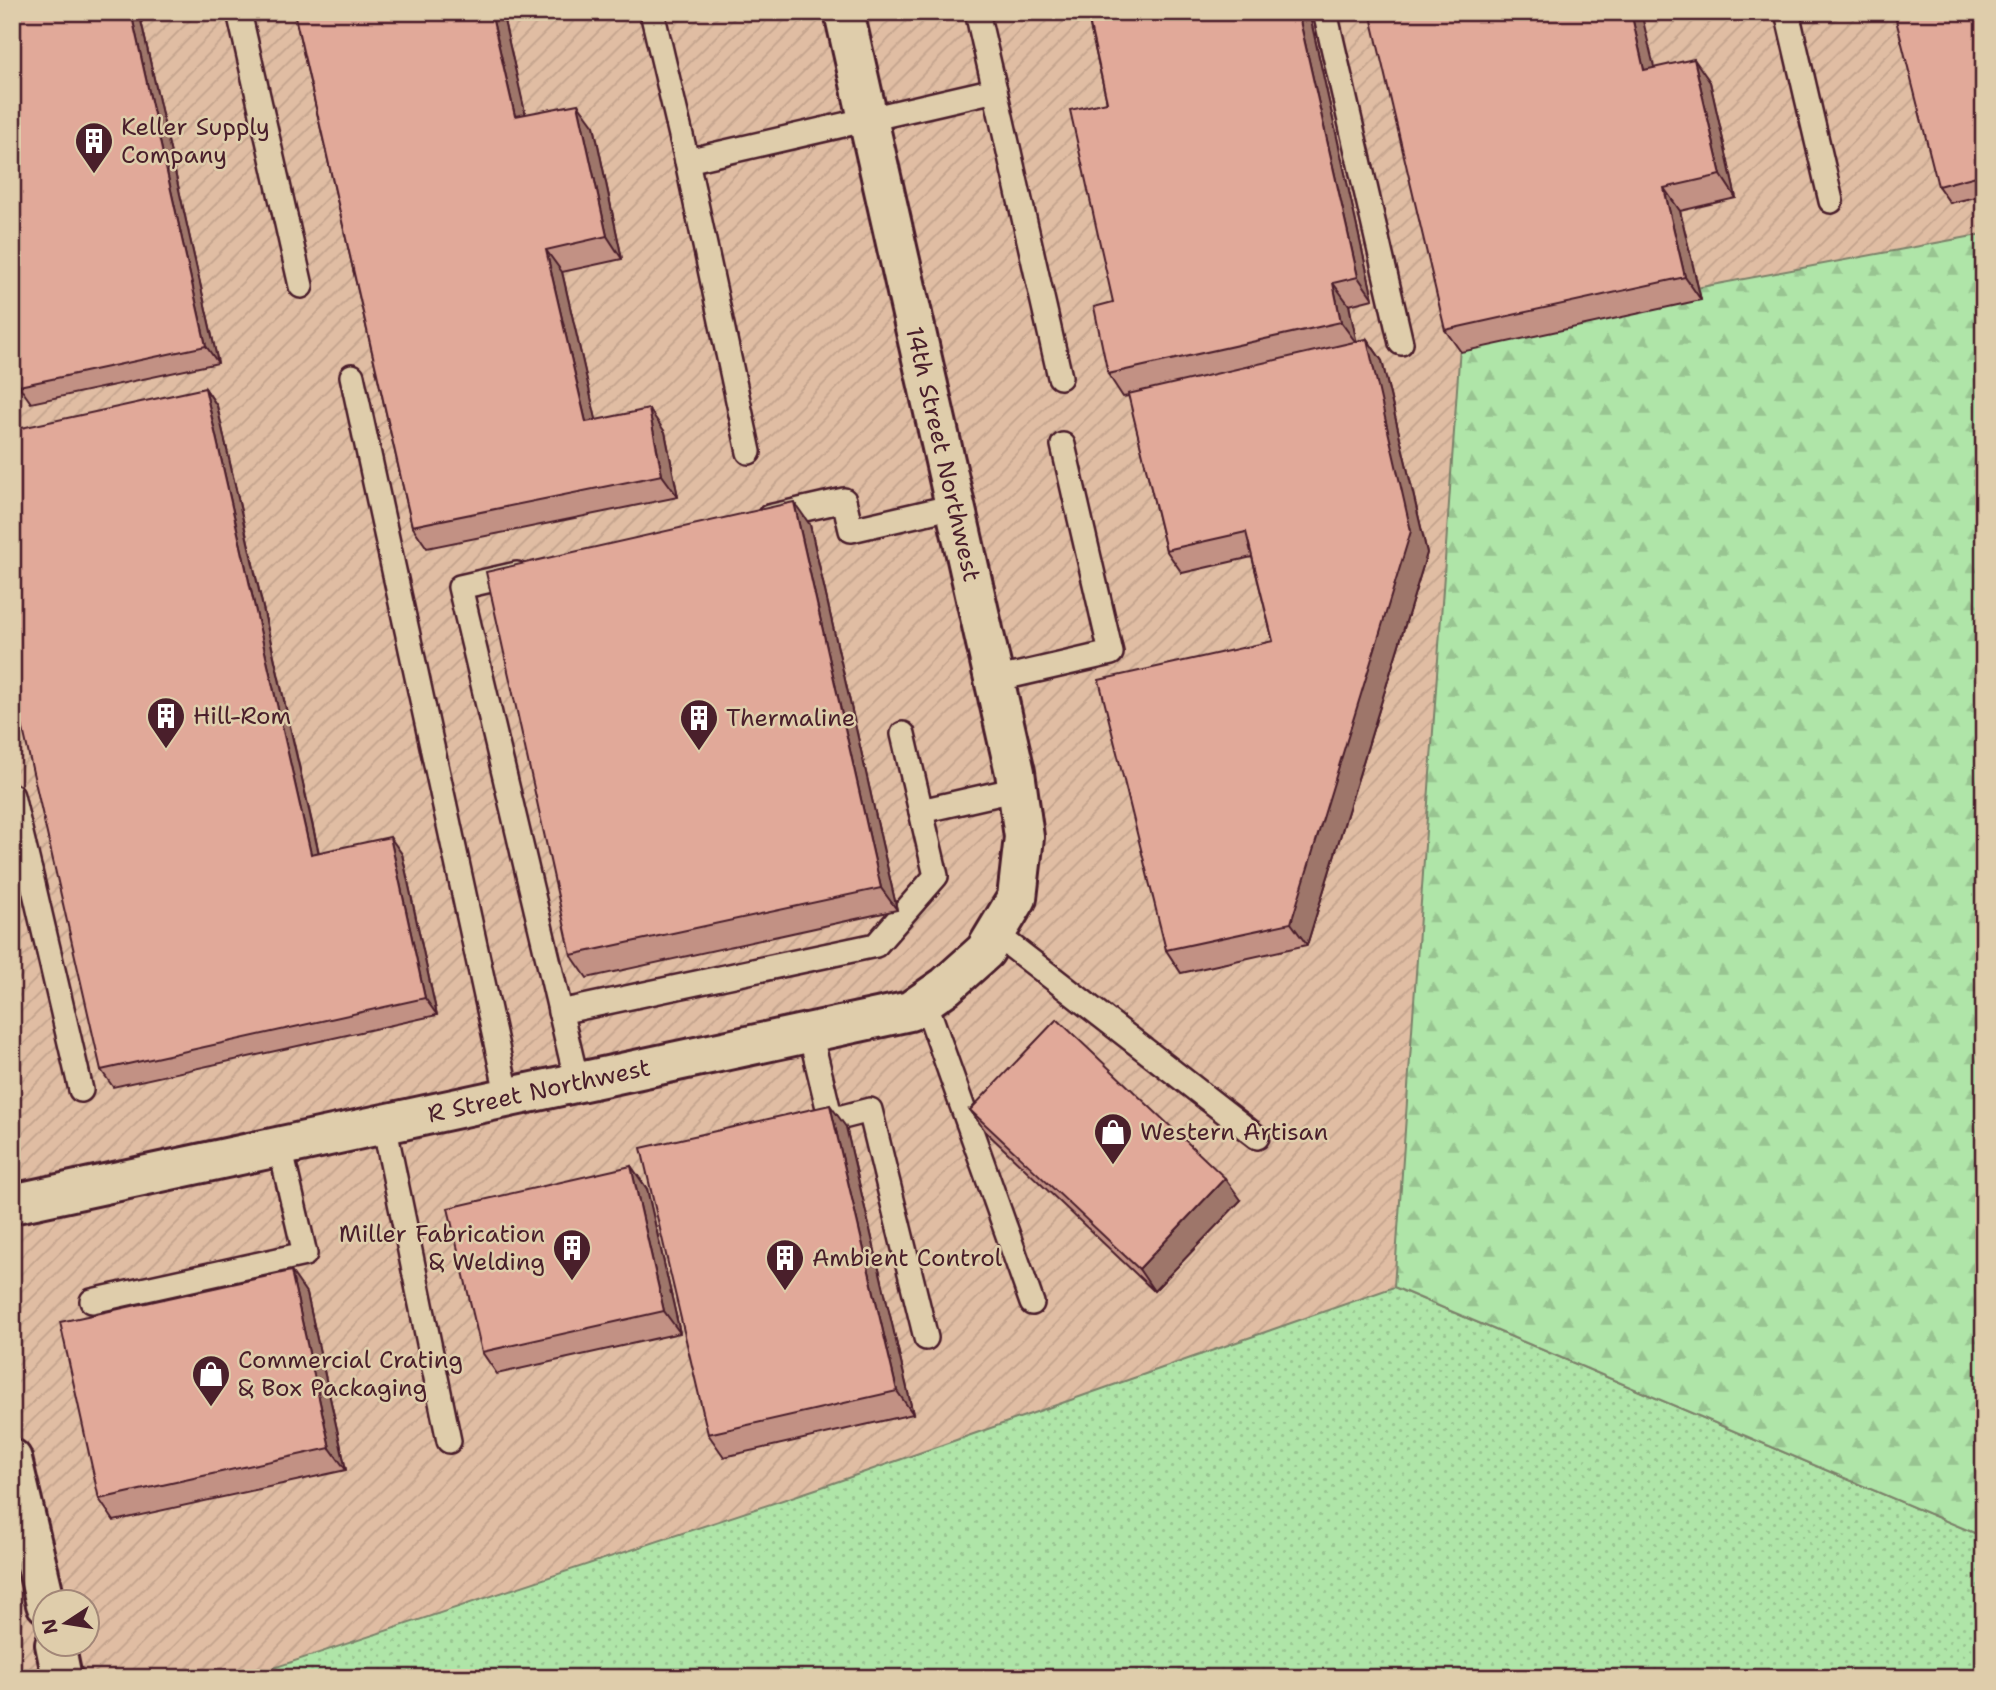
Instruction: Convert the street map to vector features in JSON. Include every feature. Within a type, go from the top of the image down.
[{"type":"street","name":"14th Street Northwest","points":[[844,12],[1017,789],[1024,837],[1017,898]]},
{"type":"street","name":"R Street Northwest","points":[[12,1204],[910,1011],[985,951],[1017,898]]},
{"type":"street","points":[[12,1459],[42,1588]]},
{"type":"street","points":[[58,1658],[62,1678]]},
{"type":"lane","points":[[239,12],[301,286]]},
{"type":"lane","points":[[652,12],[687,161],[749,452]]},
{"type":"lane","points":[[977,12],[1060,377]]},
{"type":"lane","points":[[1325,12],[1401,343]]},
{"type":"lane","points":[[1787,12],[1831,201]]},
{"type":"lane","points":[[687,161],[995,90]]},
{"type":"lane","points":[[352,376],[509,1098]]},
{"type":"lane","points":[[994,680],[1111,653],[1063,445]]},
{"type":"lane","points":[[751,521],[844,500],[851,530],[955,506]]},
{"type":"lane","points":[[540,569],[460,587],[577,1083]]},
{"type":"lane","points":[[560,1012],[876,945],[936,876],[903,734]]},
{"type":"lane","points":[[921,811],[1017,789]]},
{"type":"lane","points":[[12,796],[21,873],[81,1090]]},
{"type":"lane","points":[[996,934],[1257,1137]]},
{"type":"lane","points":[[925,1001],[1032,1303]]},
{"type":"lane","points":[[810,1032],[831,1120],[870,1110],[926,1338]]},
{"type":"lane","points":[[384,1124],[449,1441]]},
{"type":"lane","points":[[92,1301],[304,1254],[280,1147]]},
{"type":"shaded area","points":[[12,12],[1984,12],[1984,234],[1461,332],[1394,1287],[819,1488],[243,1678],[12,1678]]},
{"type":"green space","points":[[1984,234],[1984,1537],[1394,1287],[1461,332]]},
{"type":"green space","points":[[1394,1287],[1984,1537],[1984,1678],[243,1678],[819,1488]]},
{"type":"building","name":"Keller Supply Company","points":[[12,12],[131,12],[206,346],[19,386],[12,358]]},
{"type":"building","points":[[294,12],[491,12],[515,116],[578,104],[607,236],[546,250],[586,422],[649,409],[662,475],[412,526]]},
{"type":"building","points":[[1087,12],[1298,12],[1358,277],[1333,283],[1341,322],[1108,374],[1094,307],[1113,302],[1070,110],[1107,102]]},
{"type":"building","points":[[1370,12],[1631,12],[1644,70],[1694,59],[1721,175],[1664,188],[1685,277],[1445,330]]},
{"type":"building","points":[[1894,12],[1984,12],[1984,174],[1938,186]]},
{"type":"building","points":[[1367,339],[1411,531],[1291,923],[1166,950],[1099,680],[1273,641],[1246,532],[1166,550],[1128,394]]},
{"type":"building","name":"Hill-Rom","points":[[205,388],[311,854],[390,837],[425,998],[101,1070],[12,681],[12,430]]},
{"type":"building","name":"Thermaline","points":[[794,502],[881,888],[571,955],[486,572]]},
{"type":"building","name":"Western Artisan","points":[[1057,1019],[1225,1178],[1139,1269],[970,1110]]},
{"type":"building","name":"Ambient Control","points":[[830,1105],[897,1391],[708,1434],[641,1148]]},
{"type":"building","name":"Miller Fabrication & Welding","points":[[631,1166],[664,1311],[482,1352],[448,1208]]},
{"type":"building","name":"Commercial Crating & Box Packaging","points":[[291,1271],[330,1448],[99,1499],[60,1322]]},
{"type":"place","name":"Keller Supply Company","points":[[94,175]]},
{"type":"place","name":"Hill-Rom","points":[[166,750]]},
{"type":"place","name":"Thermaline","points":[[699,752]]},
{"type":"place","name":"Western Artisan","points":[[1113,1166]]},
{"type":"place","name":"Miller Fabrication & Welding","points":[[572,1282]]},
{"type":"place","name":"Ambient Control","points":[[785,1292]]},
{"type":"place","name":"Commercial Crating & Box Packaging","points":[[211,1408]]}]
